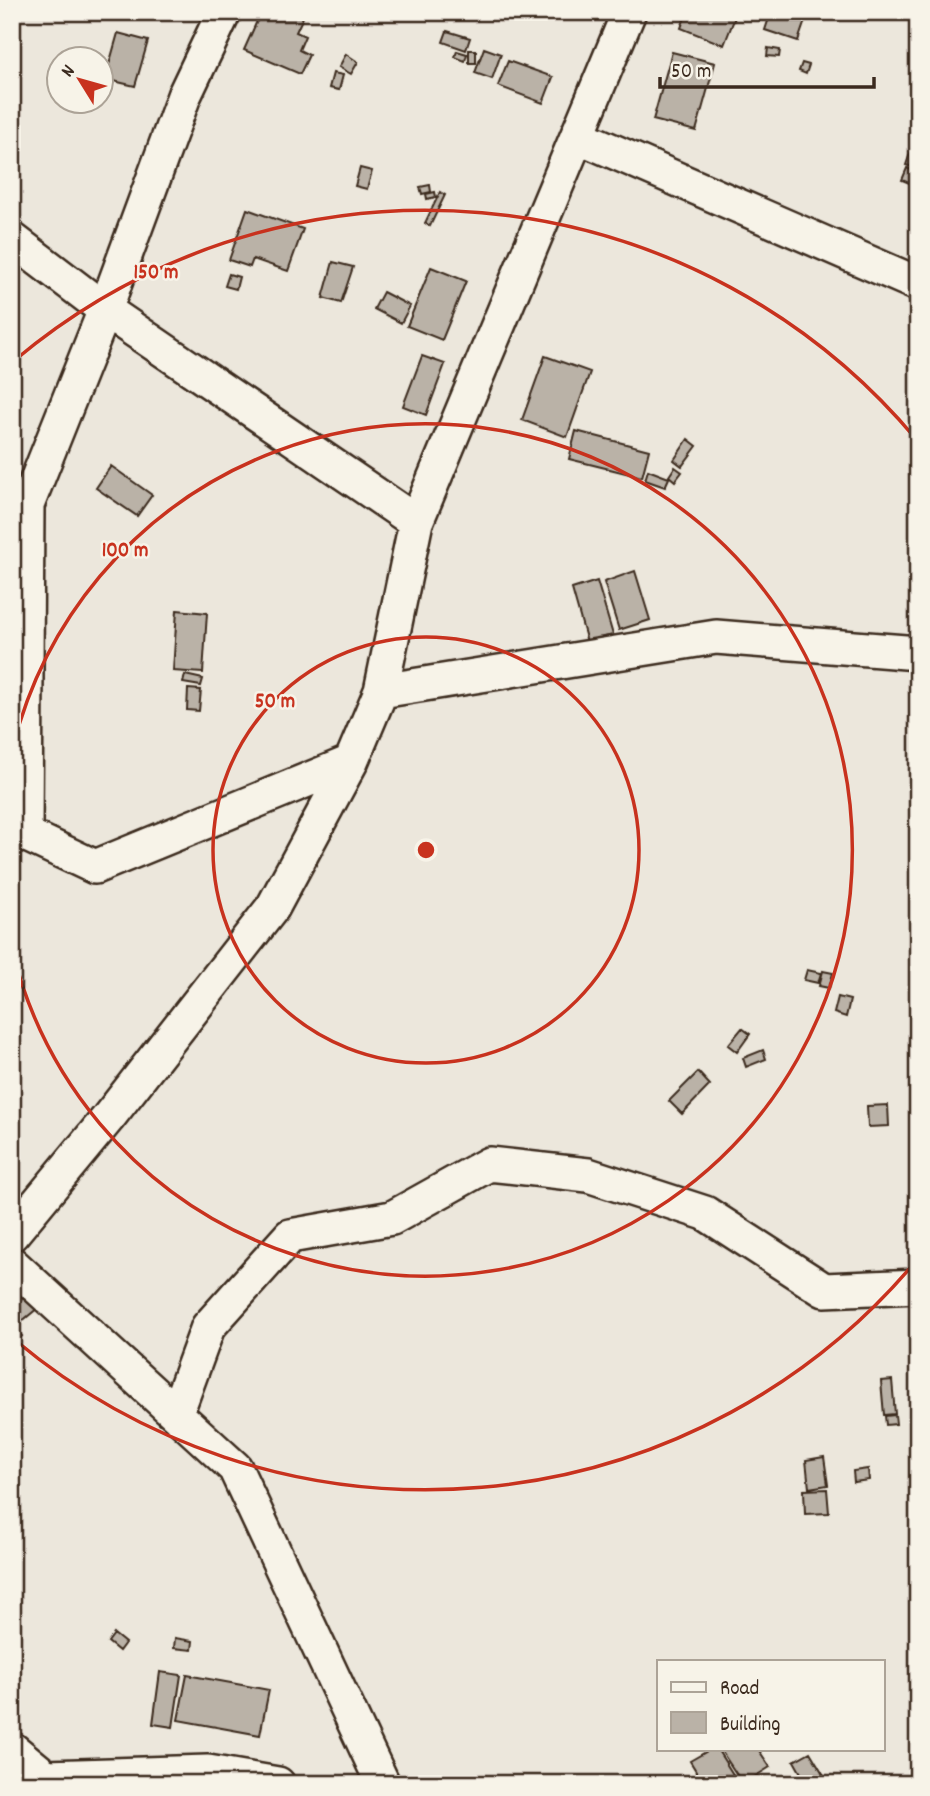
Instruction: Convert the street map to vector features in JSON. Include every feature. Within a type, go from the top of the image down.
[{"type":"street","points":[[224,12],[184,96],[105,310],[27,505],[25,834],[95,867],[351,762]]},
{"type":"street","points":[[12,1234],[108,1118],[273,907],[351,762],[381,691],[416,522],[629,12]]},
{"type":"street","points":[[578,136],[918,284]]},
{"type":"street","points":[[12,239],[105,310],[416,522]]},
{"type":"street","points":[[381,691],[716,637],[918,653]]},
{"type":"street","points":[[176,1414],[208,1328],[289,1236],[392,1218],[489,1164],[588,1175],[705,1213],[824,1290],[918,1286]]},
{"type":"street","points":[[12,1264],[235,1468],[383,1784]]},
{"type":"street","points":[[12,1749],[46,1777],[208,1772],[278,1784]]},
{"type":"building","points":[[261,12],[298,12],[304,15],[296,32],[305,36],[299,50],[309,55],[300,74],[244,50]]},
{"type":"building","points":[[687,12],[737,12],[724,45],[681,28]]},
{"type":"building","points":[[771,12],[808,12],[798,41],[765,30]]},
{"type":"building","points":[[447,31],[470,38],[466,50],[443,42]]},
{"type":"building","points":[[118,33],[148,41],[135,86],[116,82],[114,46]]},
{"type":"building","points":[[484,48],[501,54],[492,79],[475,73]]},
{"type":"building","points":[[768,48],[780,50],[779,57],[767,56]]},
{"type":"building","points":[[469,50],[476,50],[476,63],[469,63]]},
{"type":"building","points":[[457,51],[467,54],[465,61],[455,57]]},
{"type":"building","points":[[672,52],[715,63],[696,131],[653,120]]},
{"type":"building","points":[[346,54],[358,62],[351,74],[339,67]]},
{"type":"building","points":[[508,61],[553,77],[543,103],[498,86]]},
{"type":"building","points":[[802,63],[809,65],[806,74],[799,71]]},
{"type":"building","points":[[333,73],[343,75],[339,90],[329,88]]},
{"type":"building","points":[[914,142],[918,143],[917,168],[906,165]]},
{"type":"building","points":[[360,168],[372,171],[367,189],[355,186]]},
{"type":"building","points":[[907,168],[918,173],[914,185],[902,180]]},
{"type":"building","points":[[430,185],[431,192],[422,194],[420,187]]},
{"type":"building","points":[[435,192],[436,197],[427,199],[426,194]]},
{"type":"building","points":[[440,192],[445,195],[430,226],[425,223]]},
{"type":"building","points":[[247,209],[303,229],[288,271],[253,259],[250,267],[229,260]]},
{"type":"building","points":[[333,262],[353,267],[341,303],[323,298]]},
{"type":"building","points":[[431,267],[466,281],[442,340],[407,326]]},
{"type":"building","points":[[229,274],[239,277],[236,289],[225,286]]},
{"type":"building","points":[[383,292],[410,306],[401,323],[374,309]]},
{"type":"building","points":[[422,356],[445,364],[426,415],[403,406]]},
{"type":"building","points":[[545,356],[590,372],[567,437],[522,420]]},
{"type":"building","points":[[576,431],[649,450],[642,477],[569,459]]},
{"type":"building","points":[[688,439],[697,446],[682,466],[674,460]]},
{"type":"building","points":[[111,466],[152,495],[137,516],[96,488]]},
{"type":"building","points":[[675,467],[682,472],[675,481],[669,476]]},
{"type":"building","points":[[648,470],[669,478],[665,487],[645,480]]},
{"type":"building","points":[[635,571],[650,620],[619,630],[604,582]]},
{"type":"building","points":[[597,581],[613,635],[587,642],[572,589]]},
{"type":"building","points":[[177,610],[207,613],[203,673],[173,671]]},
{"type":"building","points":[[185,675],[203,679],[201,686],[183,683]]},
{"type":"building","points":[[188,689],[201,690],[199,711],[187,710]]},
{"type":"building","points":[[807,970],[821,973],[818,983],[804,980]]},
{"type":"building","points":[[823,971],[833,973],[829,988],[819,986]]},
{"type":"building","points":[[838,997],[850,1000],[846,1017],[834,1013]]},
{"type":"building","points":[[742,1028],[750,1034],[737,1052],[728,1045]]},
{"type":"building","points":[[763,1050],[766,1059],[746,1067],[743,1058]]},
{"type":"building","points":[[698,1072],[710,1085],[682,1114],[669,1101]]},
{"type":"building","points":[[888,1105],[889,1126],[868,1127],[867,1106]]},
{"type":"building","points":[[12,1287],[38,1308],[16,1326],[12,1321]]},
{"type":"building","points":[[12,1327],[22,1336],[12,1347]]},
{"type":"building","points":[[892,1380],[895,1414],[884,1415],[881,1381]]},
{"type":"building","points":[[895,1415],[896,1424],[886,1425],[885,1416]]},
{"type":"building","points":[[824,1457],[828,1485],[809,1488],[806,1460]]},
{"type":"building","points":[[868,1469],[869,1480],[854,1482],[853,1471]]},
{"type":"building","points":[[827,1489],[829,1513],[805,1514],[804,1490]]},
{"type":"building","points":[[114,1634],[125,1643],[119,1651],[108,1642]]},
{"type":"building","points":[[175,1638],[193,1641],[192,1650],[174,1648]]},
{"type":"building","points":[[160,1672],[181,1675],[173,1727],[153,1724]]},
{"type":"building","points":[[187,1675],[269,1690],[260,1735],[178,1720]]},
{"type":"building","points":[[709,1750],[718,1750],[739,1784],[704,1784],[690,1761]]},
{"type":"building","points":[[721,1750],[759,1750],[770,1767],[743,1784]]},
{"type":"building","points":[[810,1752],[825,1777],[813,1784],[807,1784],[794,1761]]}]
